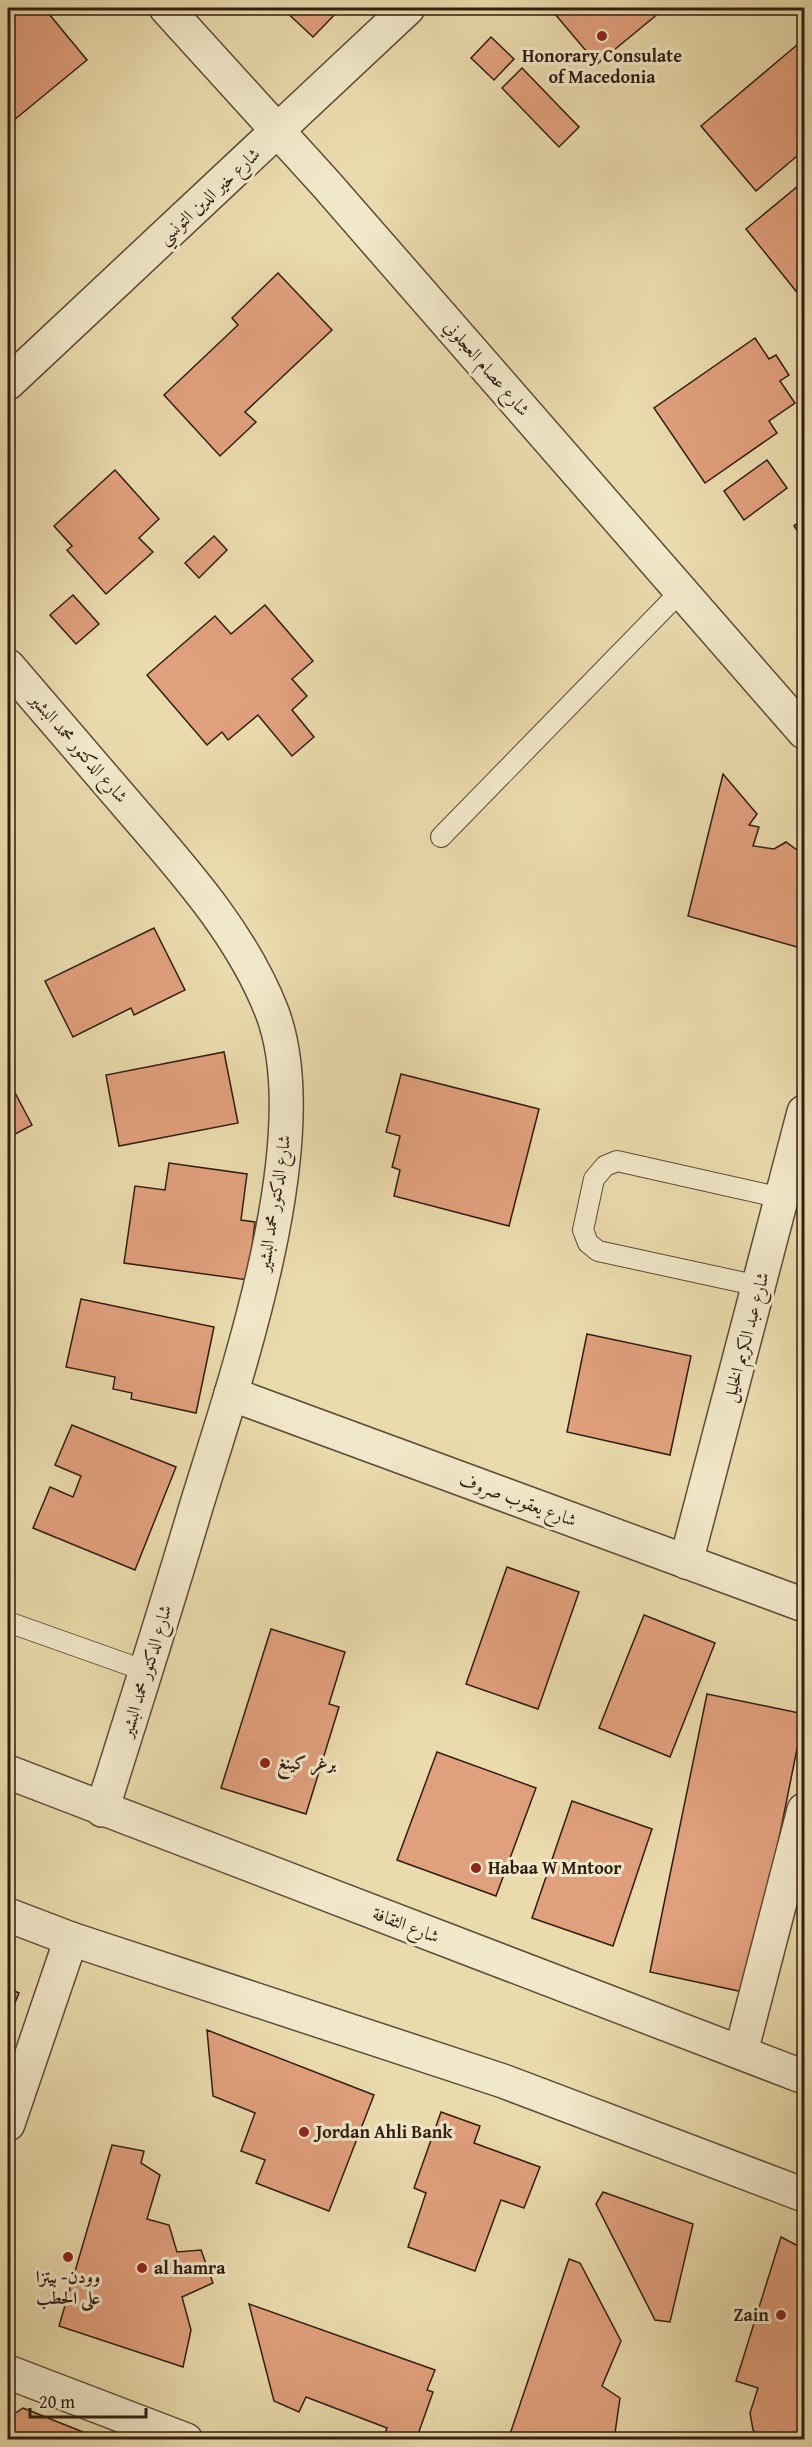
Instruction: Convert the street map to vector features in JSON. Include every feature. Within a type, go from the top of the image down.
[{"type":"street","name":"شارع عصام العجلوني","points":[[166,8],[278,132],[804,732]]},
{"type":"street","name":"شارع خير الدين التونسي","points":[[8,383],[408,8]]},
{"type":"street","name":"شارع الدكتور محمد البشير","points":[[8,666],[168,851],[220,918],[255,972],[274,1017],[285,1068],[287,1115],[275,1213],[263,1270],[231,1394],[102,1810]]},
{"type":"street","name":"شارع عبد الكريم الخليل","points":[[686,1562],[804,1112]]},
{"type":"street","name":"شارع يعقوب صروف","points":[[231,1394],[804,1605]]},
{"type":"street","name":"شارع الثقافة","points":[[8,1772],[102,1810],[804,2077]]},
{"type":"street","points":[[741,2052],[804,1810]]},
{"type":"street","points":[[8,1915],[71,1939],[503,2080],[804,2195]]},
{"type":"street","points":[[8,2124],[71,1939]]},
{"type":"street","points":[[8,2372],[186,2439]]},
{"type":"lane","points":[[441,837],[681,591]]},
{"type":"lane","points":[[759,1286],[598,1251],[588,1243],[583,1230],[594,1179],[605,1166],[617,1161],[782,1198]]},
{"type":"lane","points":[[8,1622],[146,1671]]},
{"type":"building","points":[[8,8],[44,8],[87,60],[8,125]]},
{"type":"building","points":[[282,8],[341,8],[313,37]]},
{"type":"building","name":"Honorary Consulate of Macedonia","points":[[550,8],[665,8],[597,64]]},
{"type":"building","points":[[491,37],[514,59],[494,80],[471,58]]},
{"type":"building","points":[[804,39],[804,150],[756,191],[701,126]]},
{"type":"building","points":[[522,68],[579,127],[559,147],[502,88]]},
{"type":"building","points":[[804,181],[804,257],[801,260],[804,265],[804,301],[746,229]]},
{"type":"building","points":[[278,273],[332,330],[245,412],[256,422],[220,456],[164,395],[238,325],[232,318]]},
{"type":"building","points":[[755,338],[769,359],[776,355],[789,375],[780,381],[795,403],[769,421],[777,433],[705,483],[654,408]]},
{"type":"building","points":[[767,460],[787,488],[744,520],[724,491]]},
{"type":"building","points":[[115,470],[159,519],[139,538],[153,552],[106,594],[67,550],[72,546],[54,526]]},
{"type":"building","points":[[804,518],[804,540],[794,526]]},
{"type":"building","points":[[214,536],[227,550],[199,578],[185,563]]},
{"type":"building","points":[[73,595],[99,624],[76,644],[50,615]]},
{"type":"building","points":[[265,605],[313,661],[292,679],[307,696],[292,710],[314,737],[292,756],[258,715],[228,740],[222,732],[207,745],[147,675],[215,616],[231,634]]},
{"type":"building","points":[[723,774],[757,814],[749,825],[759,827],[753,846],[774,849],[786,842],[801,853],[804,859],[804,949],[688,916]]},
{"type":"building","points":[[154,928],[185,990],[134,1015],[131,1008],[73,1037],[45,981]]},
{"type":"building","points":[[224,1052],[238,1123],[119,1146],[106,1075]]},
{"type":"building","points":[[401,1074],[539,1109],[509,1226],[394,1196],[400,1170],[392,1167],[400,1136],[386,1132]]},
{"type":"building","points":[[13,1089],[32,1125],[8,1138],[8,1092]]},
{"type":"building","points":[[169,1163],[247,1174],[241,1220],[255,1222],[248,1280],[124,1263],[135,1186],[165,1190]]},
{"type":"building","points":[[8,1233],[14,1234],[8,1262]]},
{"type":"building","points":[[81,1299],[214,1327],[196,1413],[131,1399],[132,1393],[113,1389],[115,1377],[66,1367]]},
{"type":"building","points":[[587,1334],[691,1356],[670,1455],[567,1432]]},
{"type":"building","points":[[72,1425],[176,1467],[135,1570],[33,1528],[50,1487],[73,1497],[81,1476],[55,1465]]},
{"type":"building","points":[[507,1567],[579,1592],[538,1709],[466,1684]]},
{"type":"building","points":[[644,1615],[715,1643],[670,1757],[599,1728]]},
{"type":"building","points":[[271,1629],[345,1652],[329,1704],[339,1707],[306,1814],[221,1788]]},
{"type":"building","points":[[707,1694],[804,1714],[748,1993],[650,1972]]},
{"type":"building","points":[[437,1752],[536,1788],[496,1896],[397,1860]]},
{"type":"building","points":[[572,1801],[652,1829],[613,1946],[532,1918]]},
{"type":"building","points":[[8,1988],[19,1993],[8,2020]]},
{"type":"building","name":"Jordan Ahli Bank","points":[[207,2030],[374,2095],[329,2211],[256,2183],[265,2160],[241,2151],[255,2113],[213,2096]]},
{"type":"building","points":[[441,2112],[480,2126],[474,2143],[540,2167],[524,2208],[501,2200],[475,2271],[408,2247],[426,2193],[414,2188]]},
{"type":"building","name":"al hamra","points":[[112,2145],[144,2151],[141,2163],[160,2175],[147,2219],[169,2225],[177,2252],[201,2250],[213,2283],[182,2297],[191,2330],[183,2367],[59,2326]]},
{"type":"building","points":[[603,2192],[693,2224],[670,2322],[655,2320],[596,2204]]},
{"type":"building","name":"Zain","points":[[781,2237],[804,2249],[804,2440],[761,2440],[753,2430],[750,2413],[758,2388],[736,2381]]},
{"type":"building","points":[[569,2259],[580,2263],[621,2341],[602,2386],[620,2398],[614,2440],[508,2440]]},
{"type":"building","points":[[249,2304],[435,2370],[427,2390],[433,2392],[416,2440],[382,2440],[387,2428],[306,2397],[299,2412],[274,2401]]},
{"type":"building","points":[[23,2408],[103,2440],[8,2440],[8,2418]]},
{"type":"place","name":"Honorary Consulate of Macedonia","points":[[602,36]]},
{"type":"place","name":"برغر كينغ","points":[[265,1763]]},
{"type":"place","name":"Habaa W Mntoor","points":[[476,1868]]},
{"type":"place","name":"Jordan Ahli Bank","points":[[304,2132]]},
{"type":"place","name":"وودن- بيتزا على الحطب","points":[[68,2257]]},
{"type":"place","name":"al hamra","points":[[142,2268]]},
{"type":"place","name":"Zain","points":[[781,2315]]}]
